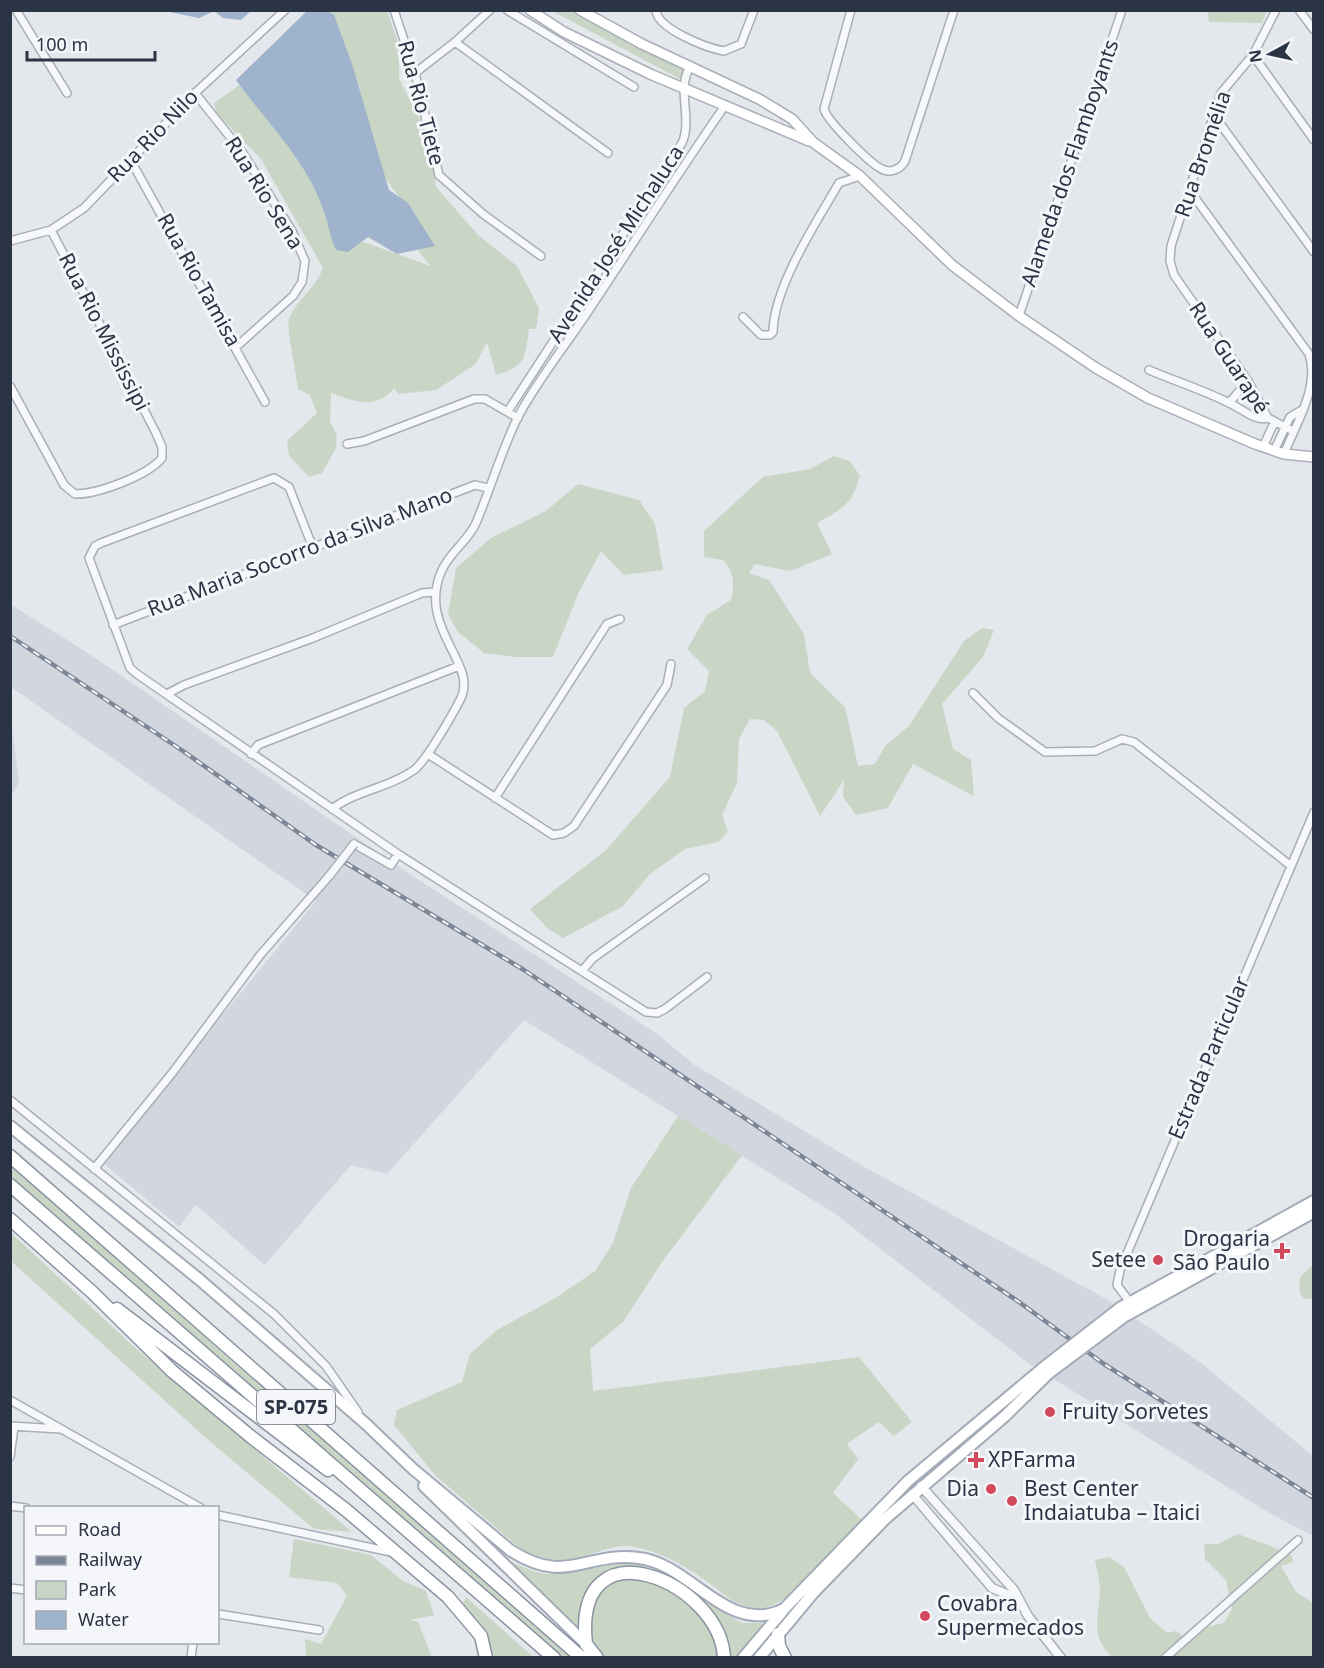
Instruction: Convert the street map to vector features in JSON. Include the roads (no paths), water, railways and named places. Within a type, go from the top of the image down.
[{"type":"highway","name":"SP-075","points":[[10,1156],[582,1658]]},
{"type":"highway","name":"SP-075","points":[[10,1185],[554,1658]]},
{"type":"highway","points":[[10,1219],[92,1292],[172,1371],[448,1597],[481,1636],[486,1658]]},
{"type":"highway","points":[[92,1292],[408,1530]]},
{"type":"highway","points":[[597,1658],[586,1644],[584,1624],[586,1606],[593,1593],[612,1576],[629,1572],[654,1576],[697,1604],[714,1621],[721,1633],[724,1658]]},
{"type":"highway","points":[[778,1634],[779,1646],[784,1658]]},
{"type":"main road","points":[[530,10],[564,32],[685,90],[724,108],[752,116],[814,143]]},
{"type":"main road","points":[[580,10],[690,67],[759,99],[792,119],[814,143],[860,176],[952,265],[1019,316],[1096,368],[1148,398],[1263,447],[1279,452],[1314,457]]},
{"type":"main road","points":[[752,116],[759,99]]},
{"type":"main road","points":[[10,1126],[200,1280],[366,1424],[412,1469],[510,1550],[540,1566],[565,1568],[619,1557],[640,1558],[680,1575],[741,1613],[766,1616],[784,1609]]},
{"type":"main road","points":[[743,1658],[784,1609],[863,1526],[930,1462],[1128,1309],[1314,1202]]},
{"type":"main road","points":[[1128,1309],[1314,1212]]},
{"type":"main road","points":[[759,1658],[840,1563],[912,1494],[970,1447],[1046,1371]]},
{"type":"main road","points":[[921,1486],[918,1477],[930,1462]]},
{"type":"main road","points":[[412,1469],[425,1487],[586,1644]]},
{"type":"main road","points":[[900,1492],[912,1486],[921,1486]]},
{"type":"street","points":[[16,10],[67,93]]},
{"type":"street","name":"Rua Rio Nilo","points":[[10,241],[51,230],[84,208],[195,93],[285,10]]},
{"type":"street","name":"Rua Rio Tiete","points":[[394,10],[415,73],[436,168],[440,175],[483,214],[541,256]]},
{"type":"street","points":[[415,73],[455,42],[490,10]]},
{"type":"street","points":[[507,10],[634,87]]},
{"type":"street","points":[[656,10],[659,21],[672,30],[724,51],[741,44],[754,10]]},
{"type":"street","points":[[851,10],[825,101],[826,114],[881,169],[897,170],[905,161],[954,10]]},
{"type":"street","name":"Alameda dos Flamboyants","points":[[1019,316],[1122,10]]},
{"type":"street","name":"Rua Bromélia","points":[[1174,275],[1170,261],[1171,246],[1221,93],[1253,55],[1267,33],[1276,10]]},
{"type":"street","points":[[1299,10],[1314,30]]},
{"type":"street","points":[[455,42],[608,153]]},
{"type":"street","points":[[1253,55],[1314,140]]},
{"type":"street","name":"Avenida José Michaluca","points":[[508,411],[682,143],[687,132],[685,78],[690,67]]},
{"type":"street","name":"Rua Rio Sena","points":[[195,93],[242,152],[292,231],[305,261],[302,282],[293,296],[236,347]]},
{"type":"street","name":"Avenida José Michaluca","points":[[434,592],[442,569],[476,522],[518,418],[724,108]]},
{"type":"street","points":[[1213,114],[1314,252]]},
{"type":"street","name":"Rua Rio Tamisa","points":[[130,161],[265,402]]},
{"type":"street","points":[[743,317],[761,335],[770,335],[773,332],[776,304],[839,183],[860,176]]},
{"type":"street","points":[[1190,191],[1309,354],[1313,373],[1311,386],[1293,431],[1279,452]]},
{"type":"street","name":"Rua Rio Mississipi","points":[[10,386],[69,491],[84,494],[151,469],[164,453],[156,433],[51,230]]},
{"type":"street","name":"Rua Guarapé","points":[[1174,275],[1248,381],[1271,421],[1293,431]]},
{"type":"street","points":[[1149,370],[1229,403],[1262,420],[1271,421],[1263,447]]},
{"type":"street","points":[[1229,403],[1248,381]]},
{"type":"street","points":[[347,444],[364,441],[474,399],[485,399],[518,418]]},
{"type":"street","points":[[1279,452],[1290,417],[1301,411]]},
{"type":"street","points":[[313,548],[289,488],[279,479],[265,480],[100,543],[91,552],[90,565],[130,668],[250,754],[398,854],[646,1012],[665,1009],[707,977]]},
{"type":"street","name":"Rua Maria Socorro da Silva Mano","points":[[113,625],[475,485],[488,488]]},
{"type":"street","points":[[167,694],[184,684],[313,638],[422,593],[434,592],[438,623],[459,666],[463,693],[428,754],[413,771],[346,798],[332,809]]},
{"type":"street","points":[[495,798],[607,624],[620,619]]},
{"type":"street","points":[[428,754],[553,835],[564,833],[574,826],[667,685],[671,664]]},
{"type":"street","points":[[250,754],[258,745],[459,666]]},
{"type":"street","points":[[974,693],[998,718],[1045,752],[1095,751],[1122,739],[1134,742],[1291,866]]},
{"type":"street","name":"Estrada Particular","points":[[1128,1309],[1117,1285],[1120,1270],[1314,812]]},
{"type":"street","points":[[94,1169],[173,1072],[261,954],[330,875],[354,843],[391,865],[398,854]]},
{"type":"street","points":[[582,971],[592,959],[705,878]]},
{"type":"street","points":[[10,1100],[274,1314],[326,1366],[366,1424]]},
{"type":"street","points":[[10,1400],[198,1506]]},
{"type":"street","points":[[10,1457],[12,1426],[63,1429]]},
{"type":"street","points":[[921,1486],[1021,1601],[1028,1616],[1061,1658]]},
{"type":"street","points":[[912,1494],[992,1588],[1021,1601]]},
{"type":"street","points":[[936,1521],[945,1513]]},
{"type":"street","points":[[219,1515],[397,1554]]},
{"type":"street","points":[[1166,1658],[1299,1540]]},
{"type":"street","points":[[985,1577],[994,1580],[994,1569]]},
{"type":"street","points":[[219,1614],[319,1630]]},
{"type":"water","points":[[308,10],[327,11],[334,15],[352,64],[389,190],[408,203],[435,246],[397,254],[368,237],[348,252],[336,250],[322,206],[305,172],[236,80]]},
{"type":"water","points":[[164,11],[214,11],[199,18]]},
{"type":"water","points":[[214,11],[251,11],[241,20],[223,18]]},
{"type":"railway","points":[[10,636],[183,751],[316,845],[524,970],[1019,1302],[1104,1364],[1314,1498]]},
{"type":"place","name":"Drogaria São Paulo","points":[[1282,1251]]},
{"type":"place","name":"Setee","points":[[1158,1260]]},
{"type":"place","name":"Fruity Sorvetes","points":[[1050,1412]]},
{"type":"place","name":"XPFarma","points":[[976,1460]]},
{"type":"place","name":"Dia","points":[[991,1489]]},
{"type":"place","name":"Best Center Indaiatuba – Itaici","points":[[1012,1501]]},
{"type":"place","name":"Covabra Supermecados","points":[[925,1616]]}]
